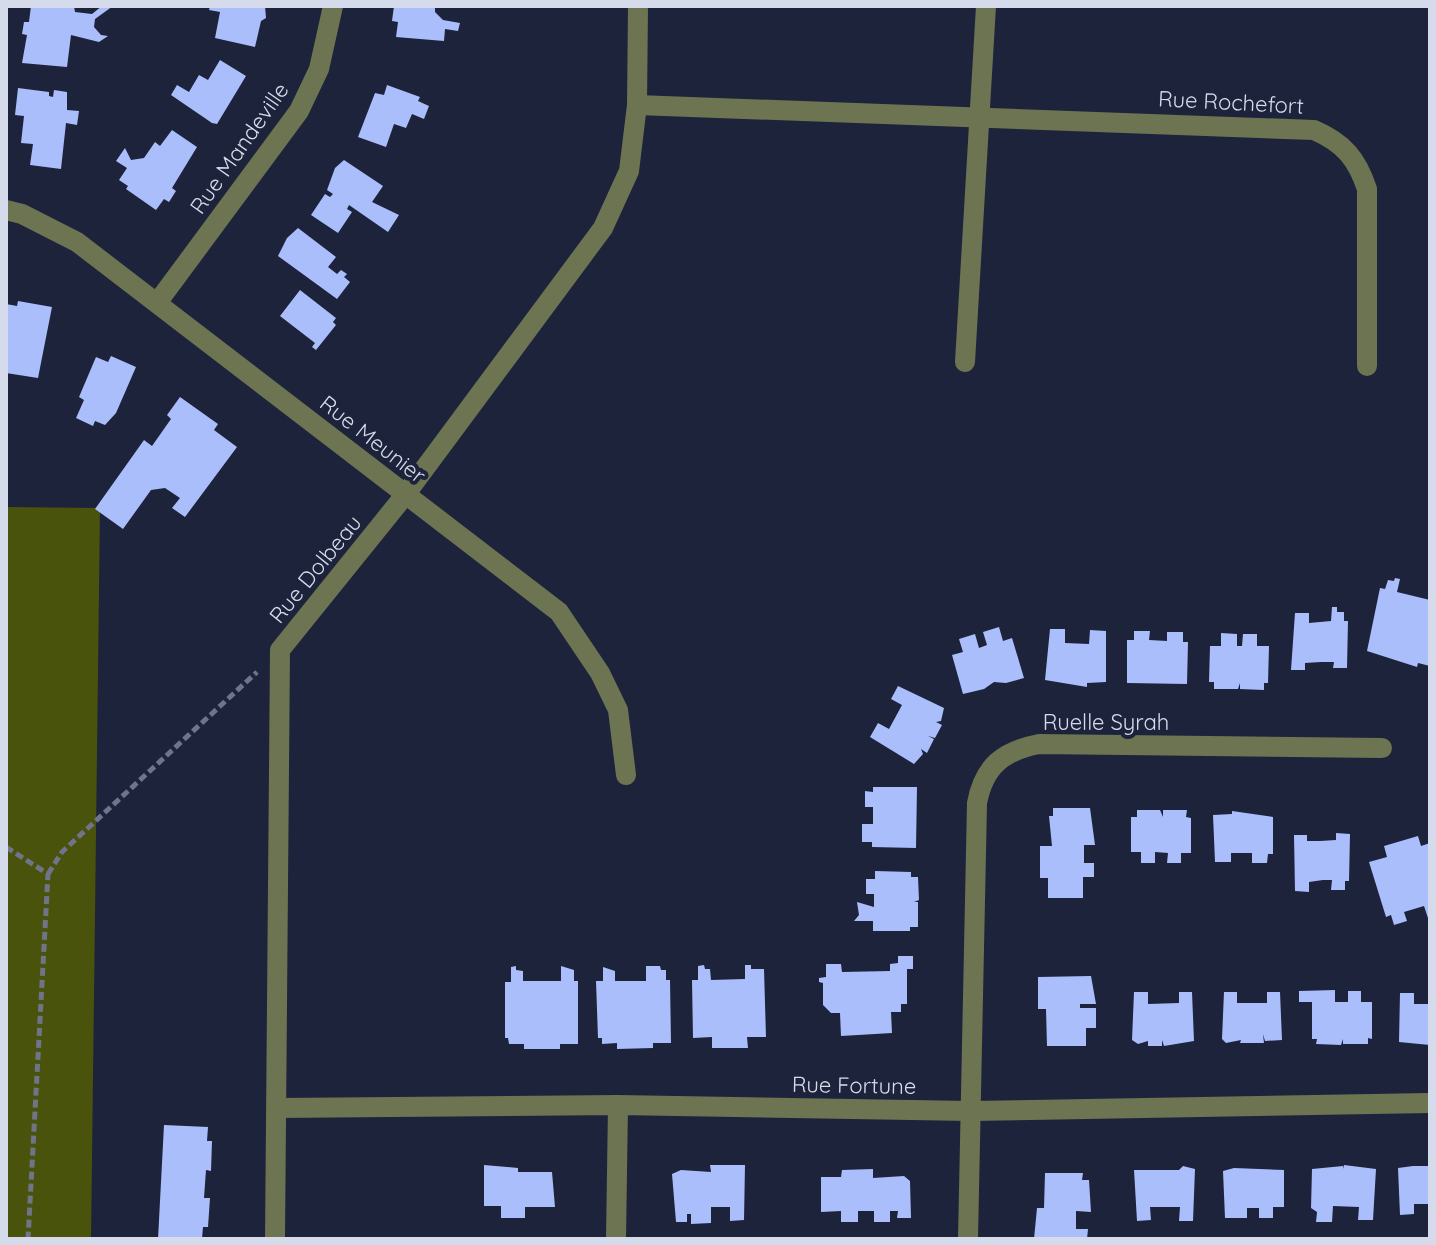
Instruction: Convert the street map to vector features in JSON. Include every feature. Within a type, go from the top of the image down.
[{"type":"street","name":"Rue Mandeville","points":[[157,303],[299,111],[319,69],[333,6]]},
{"type":"street","name":"Rue Dolbeau","points":[[275,1239],[280,650],[405,495],[603,228],[629,171],[637,105],[638,6]]},
{"type":"street","points":[[965,362],[986,6]]},
{"type":"street","name":"Rue Rochefort","points":[[637,105],[1294,127],[1334,138],[1349,152],[1367,189],[1367,366]]},
{"type":"street","name":"Rue Meunier","points":[[6,210],[22,214],[77,242],[559,612],[600,673],[618,710],[626,775]]},
{"type":"street","name":"Ruelle Syrah","points":[[968,1239],[977,803],[987,772],[997,760],[1021,748],[1039,744],[1382,748]]},
{"type":"street","name":"Rue Fortune","points":[[277,1108],[618,1105],[970,1111],[1430,1103]]},
{"type":"street","points":[[616,1239],[618,1105]]},
{"type":"path","points":[[28,1239],[48,874],[62,852],[280,650]]},
{"type":"path","points":[[6,847],[48,874]]},
{"type":"green space","points":[[6,507],[100,508],[91,1239],[6,1239]]},
{"type":"building","points":[[31,6],[74,6],[75,12],[92,14],[102,6],[113,6],[95,19],[94,27],[101,35],[108,36],[99,42],[71,35],[67,67],[22,63],[27,35],[22,34],[24,22],[29,22]]},
{"type":"building","points":[[210,6],[265,6],[266,18],[261,21],[255,47],[215,38],[220,12],[209,10]]},
{"type":"building","points":[[394,6],[435,6],[435,12],[443,20],[460,23],[458,31],[445,29],[444,41],[396,37],[398,22],[392,21]]},
{"type":"building","points":[[220,60],[246,76],[217,124],[171,95],[177,85],[189,92],[199,75],[208,80]]},
{"type":"building","points":[[387,85],[420,97],[418,101],[429,106],[424,119],[412,114],[406,128],[394,124],[386,147],[358,137],[375,93],[384,95]]},
{"type":"building","points":[[18,88],[49,92],[49,96],[53,97],[54,90],[67,92],[67,110],[79,111],[77,125],[66,123],[61,169],[30,165],[33,144],[21,143],[24,116],[15,115]]},
{"type":"building","points":[[172,130],[197,147],[172,188],[176,191],[169,202],[164,199],[156,210],[126,189],[128,186],[119,180],[127,168],[116,161],[125,148],[131,160],[144,158],[155,142],[160,146]]},
{"type":"building","points":[[344,160],[383,186],[372,202],[399,215],[388,232],[349,205],[347,209],[352,212],[338,233],[311,215],[325,194],[330,197],[333,194],[327,190],[335,168]]},
{"type":"building","points":[[298,228],[336,257],[328,267],[337,274],[341,270],[347,274],[344,277],[350,282],[337,299],[278,256],[287,238]]},
{"type":"building","points":[[300,290],[336,318],[333,322],[336,325],[316,350],[312,347],[315,343],[280,316]]},
{"type":"building","points":[[18,301],[52,307],[38,378],[6,373],[6,304],[17,306]]},
{"type":"building","points":[[111,356],[136,367],[116,413],[105,425],[95,421],[93,426],[76,418],[84,400],[79,397],[96,357],[108,362]]},
{"type":"building","points":[[180,397],[218,424],[214,430],[237,447],[185,517],[172,508],[180,498],[165,488],[151,490],[123,529],[95,509],[144,440],[152,446],[171,419],[167,415]]},
{"type":"building","points":[[1395,578],[1400,579],[1397,592],[1430,600],[1430,666],[1418,663],[1417,667],[1367,651],[1380,588],[1385,589],[1388,580],[1394,581]]},
{"type":"building","points":[[1332,607],[1337,607],[1337,612],[1344,612],[1344,621],[1348,621],[1347,668],[1333,668],[1334,662],[1321,662],[1305,663],[1305,670],[1291,670],[1295,613],[1309,613],[1309,623],[1331,621]]},
{"type":"building","points":[[999,627],[1003,641],[1012,638],[1024,678],[1006,683],[994,682],[984,689],[963,694],[952,655],[963,652],[959,639],[975,634],[979,648],[987,645],[983,632]]},
{"type":"building","points":[[1050,629],[1065,629],[1065,643],[1089,644],[1090,630],[1106,631],[1106,682],[1087,683],[1087,687],[1045,680]]},
{"type":"building","points":[[1134,631],[1150,631],[1149,640],[1167,641],[1167,632],[1183,632],[1183,642],[1188,642],[1187,684],[1127,683],[1127,640],[1134,640]]},
{"type":"building","points":[[1221,633],[1237,634],[1237,646],[1242,646],[1243,634],[1257,634],[1257,646],[1269,646],[1268,683],[1264,683],[1264,690],[1240,689],[1240,683],[1238,689],[1214,689],[1214,682],[1209,682],[1210,646],[1221,646]]},
{"type":"building","points":[[898,686],[944,708],[941,721],[936,722],[942,725],[935,738],[928,736],[934,739],[927,753],[921,749],[923,754],[914,764],[870,737],[878,723],[889,729],[902,705],[891,699]]},
{"type":"building","points":[[873,787],[917,787],[916,848],[872,847],[872,842],[862,842],[862,824],[873,824],[873,807],[865,807],[865,791],[873,792]]},
{"type":"building","points":[[1053,808],[1090,808],[1095,845],[1084,845],[1084,863],[1094,863],[1094,877],[1083,877],[1083,898],[1048,898],[1048,878],[1040,878],[1040,846],[1052,846],[1049,816],[1053,816]]},
{"type":"building","points":[[1137,810],[1160,810],[1163,817],[1163,810],[1187,810],[1186,817],[1191,818],[1191,853],[1181,853],[1181,863],[1167,863],[1168,853],[1155,852],[1155,863],[1141,863],[1141,852],[1131,852],[1131,817],[1137,817]]},
{"type":"building","points":[[1232,811],[1273,817],[1273,854],[1268,854],[1267,863],[1252,863],[1252,853],[1231,853],[1231,862],[1215,862],[1213,815],[1232,814]]},
{"type":"building","points":[[1336,833],[1350,834],[1349,881],[1345,881],[1345,890],[1331,890],[1332,880],[1323,880],[1309,882],[1309,892],[1295,891],[1294,835],[1307,835],[1307,841],[1320,841],[1336,840]]},
{"type":"building","points":[[1418,836],[1421,846],[1430,843],[1430,924],[1424,906],[1404,912],[1407,921],[1394,925],[1391,915],[1386,917],[1369,862],[1387,857],[1384,846]]},
{"type":"building","points":[[875,871],[911,872],[911,877],[918,877],[919,900],[914,902],[918,902],[918,927],[910,927],[910,931],[873,931],[873,921],[854,921],[859,915],[857,902],[874,907],[874,894],[866,894],[866,879],[875,879]]},
{"type":"building","points":[[898,956],[913,956],[913,969],[907,969],[907,1004],[901,1004],[901,1012],[891,1012],[892,1033],[841,1036],[840,1013],[831,1013],[823,1005],[823,983],[819,982],[819,978],[826,977],[826,964],[841,964],[842,972],[890,971],[890,964],[898,963]]},
{"type":"building","points":[[704,965],[705,969],[710,969],[711,980],[745,979],[745,965],[751,965],[751,969],[764,969],[766,1037],[747,1037],[748,1048],[712,1048],[712,1037],[693,1038],[692,980],[698,980],[698,966]]},
{"type":"building","points":[[516,966],[516,970],[523,971],[523,981],[561,981],[561,966],[574,970],[574,981],[578,981],[578,1044],[560,1044],[560,1049],[524,1049],[524,1044],[509,1044],[508,1038],[505,1038],[505,982],[511,982],[511,967]]},
{"type":"building","points":[[646,966],[660,966],[661,970],[666,970],[666,980],[670,980],[671,1043],[653,1043],[653,1048],[617,1049],[617,1043],[602,1044],[602,1038],[598,1038],[596,981],[603,981],[603,967],[615,971],[615,981],[646,981]]},
{"type":"building","points":[[1091,976],[1096,1004],[1080,1004],[1080,1008],[1096,1008],[1096,1028],[1086,1028],[1086,1046],[1047,1046],[1046,1009],[1038,1009],[1038,977]]},
{"type":"building","points":[[1335,990],[1335,1002],[1348,1002],[1348,991],[1361,991],[1361,1002],[1372,1002],[1372,1039],[1368,1038],[1368,1044],[1343,1044],[1343,1039],[1341,1045],[1316,1044],[1317,1039],[1312,1039],[1312,1002],[1299,1002],[1299,991]]},
{"type":"building","points":[[1134,992],[1148,992],[1148,1004],[1179,1003],[1179,992],[1192,992],[1194,1041],[1164,1046],[1162,1040],[1162,1046],[1148,1046],[1148,1041],[1138,1044],[1132,1040]]},
{"type":"building","points":[[1224,992],[1237,992],[1237,1003],[1267,1003],[1267,992],[1280,992],[1282,1040],[1265,1041],[1263,1034],[1264,1043],[1240,1043],[1241,1040],[1226,1043],[1222,1039]]},
{"type":"building","points":[[1400,993],[1414,993],[1414,1004],[1430,1004],[1430,1045],[1399,1042]]},
{"type":"building","points":[[164,1125],[208,1127],[207,1141],[212,1141],[211,1171],[206,1170],[204,1198],[210,1198],[208,1227],[203,1227],[202,1239],[158,1239]]},
{"type":"building","points":[[484,1165],[518,1168],[518,1172],[552,1172],[555,1207],[525,1207],[525,1218],[501,1218],[501,1206],[484,1206]]},
{"type":"building","points":[[710,1165],[745,1165],[744,1220],[730,1221],[730,1207],[711,1207],[711,1223],[691,1224],[691,1214],[687,1214],[687,1222],[676,1222],[672,1174],[681,1170],[711,1172]]},
{"type":"building","points":[[1344,1165],[1376,1169],[1373,1220],[1358,1220],[1359,1207],[1333,1206],[1332,1222],[1316,1222],[1317,1212],[1311,1208],[1312,1169],[1343,1166],[1343,1169]]},
{"type":"building","points":[[1183,1166],[1195,1169],[1193,1221],[1179,1221],[1180,1207],[1150,1207],[1151,1220],[1137,1221],[1134,1170],[1179,1170]]},
{"type":"building","points":[[1430,1166],[1430,1204],[1414,1204],[1414,1214],[1400,1215],[1398,1168]]},
{"type":"building","points":[[1234,1168],[1284,1170],[1284,1207],[1273,1207],[1273,1218],[1259,1218],[1259,1208],[1247,1208],[1247,1218],[1225,1218],[1223,1171]]},
{"type":"building","points":[[873,1169],[873,1178],[904,1176],[910,1181],[911,1218],[897,1218],[898,1211],[890,1211],[890,1222],[874,1222],[874,1211],[858,1211],[858,1222],[841,1222],[841,1211],[821,1212],[821,1177],[841,1177],[842,1170]]},
{"type":"building","points":[[1045,1173],[1083,1173],[1082,1180],[1089,1180],[1091,1212],[1076,1211],[1076,1229],[1088,1229],[1087,1239],[1034,1239],[1037,1208],[1044,1208]]}]
